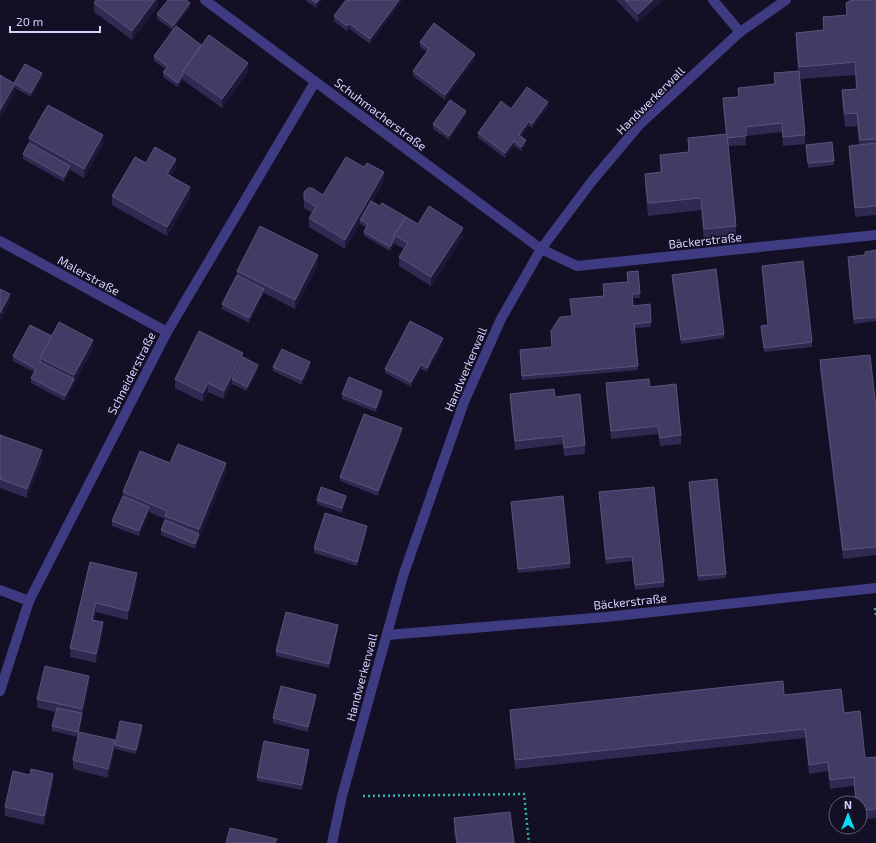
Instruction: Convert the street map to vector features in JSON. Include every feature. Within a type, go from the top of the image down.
[{"type":"street","name":"Schuhmacherstraße","points":[[205,0],[541,249]]},
{"type":"street","points":[[712,0],[740,32]]},
{"type":"street","name":"Handwerkerwall","points":[[332,843],[342,796],[403,576],[464,402],[501,319],[541,249],[592,181],[640,124],[740,32],[786,0]]},
{"type":"street","name":"Schneiderstraße","points":[[0,691],[29,601],[166,332],[315,82]]},
{"type":"street","name":"Bäckerstraße","points":[[541,249],[577,266],[876,235]]},
{"type":"street","name":"Malerstraße","points":[[0,241],[166,332]]},
{"type":"street","name":"Bäckerstraße","points":[[386,635],[606,617],[876,588]]},
{"type":"street","points":[[0,590],[29,601]]},
{"type":"path","points":[[342,796],[524,794],[529,843]]},
{"type":"building","points":[[96,0],[155,0],[132,31],[94,3]]},
{"type":"building","points":[[168,0],[186,0],[190,3],[173,26],[157,14]]},
{"type":"building","points":[[312,0],[319,0],[316,3]]},
{"type":"building","points":[[346,0],[399,0],[370,39],[350,24],[347,26],[334,16]]},
{"type":"building","points":[[625,0],[653,0],[638,14]]},
{"type":"building","points":[[851,0],[876,0],[876,139],[860,140],[857,113],[845,114],[842,90],[857,89],[855,62],[799,67],[796,33],[824,30],[823,17],[847,15],[846,3]]},
{"type":"building","points":[[434,23],[475,54],[445,95],[413,71],[429,49],[420,42]]},
{"type":"building","points":[[176,26],[201,45],[183,71],[183,75],[178,83],[163,72],[168,67],[154,56]]},
{"type":"building","points":[[209,35],[248,63],[222,99],[183,71]]},
{"type":"building","points":[[25,64],[42,73],[31,93],[14,83]]},
{"type":"building","points":[[799,71],[805,135],[783,137],[782,123],[746,127],[746,136],[727,138],[723,98],[739,97],[738,88],[775,84],[774,73]]},
{"type":"building","points":[[0,75],[15,84],[0,110]]},
{"type":"building","points":[[527,87],[548,102],[532,124],[529,121],[519,135],[526,140],[521,147],[514,141],[505,153],[478,133],[501,101],[511,109]]},
{"type":"building","points":[[450,100],[466,111],[449,136],[433,124]]},
{"type":"building","points":[[48,105],[103,135],[84,169],[29,138]]},
{"type":"building","points":[[727,134],[736,226],[704,229],[701,198],[648,203],[645,174],[662,172],[660,155],[689,152],[688,138]]},
{"type":"building","points":[[832,142],[834,161],[808,163],[806,145]]},
{"type":"building","points":[[29,143],[70,166],[64,177],[23,154]]},
{"type":"building","points":[[876,143],[876,206],[855,208],[849,146]]},
{"type":"building","points":[[155,147],[176,159],[167,174],[190,187],[167,227],[112,196],[135,157],[146,163]]},
{"type":"building","points":[[346,157],[364,167],[367,163],[384,172],[345,240],[309,218],[316,207],[304,199],[304,192],[308,188],[312,188],[323,195]]},
{"type":"building","points":[[371,201],[380,206],[382,203],[406,217],[394,235],[394,240],[390,247],[364,232],[368,224],[360,220]]},
{"type":"building","points":[[429,206],[463,228],[431,277],[399,257],[408,243],[394,235],[406,217],[418,224]]},
{"type":"building","points":[[260,226],[318,255],[295,300],[237,271]]},
{"type":"building","points":[[876,250],[876,317],[854,319],[848,257],[865,255],[865,252]]},
{"type":"building","points":[[803,261],[812,342],[764,348],[761,326],[768,325],[762,266]]},
{"type":"building","points":[[716,269],[724,334],[681,340],[672,275]]},
{"type":"building","points":[[638,271],[640,293],[632,294],[633,306],[650,304],[651,322],[634,324],[638,366],[522,376],[520,350],[552,347],[551,331],[560,317],[572,316],[570,299],[604,296],[603,284],[628,282],[627,272]]},
{"type":"building","points":[[237,275],[264,289],[249,318],[222,304]]},
{"type":"building","points":[[0,289],[10,294],[0,313]]},
{"type":"building","points":[[410,321],[443,338],[427,368],[421,364],[411,382],[385,369]]},
{"type":"building","points":[[59,322],[93,340],[74,375],[40,358]]},
{"type":"building","points":[[30,325],[52,336],[40,358],[40,362],[74,379],[65,396],[31,378],[36,369],[13,356]]},
{"type":"building","points":[[199,331],[243,353],[224,391],[208,383],[203,393],[175,379]]},
{"type":"building","points":[[282,349],[310,362],[302,380],[273,367]]},
{"type":"building","points":[[870,355],[876,408],[876,547],[843,550],[820,360]]},
{"type":"building","points":[[243,357],[258,365],[247,387],[232,379]]},
{"type":"building","points":[[349,377],[382,391],[376,408],[342,394]]},
{"type":"building","points":[[649,379],[650,387],[676,384],[681,435],[660,438],[658,426],[611,431],[606,383]]},
{"type":"building","points":[[554,389],[555,397],[580,394],[585,445],[564,448],[563,436],[515,441],[510,394]]},
{"type":"building","points":[[364,414],[402,428],[378,491],[340,477]]},
{"type":"building","points":[[0,435],[42,450],[27,489],[0,479]]},
{"type":"building","points":[[178,444],[226,463],[199,529],[165,516],[167,511],[123,492],[140,451],[170,463]]},
{"type":"building","points":[[717,479],[726,574],[698,576],[689,482]]},
{"type":"building","points":[[321,487],[346,496],[342,508],[317,500]]},
{"type":"building","points":[[654,487],[664,582],[635,585],[632,556],[606,559],[599,492]]},
{"type":"building","points":[[123,496],[149,507],[139,531],[112,521]]},
{"type":"building","points":[[563,496],[570,563],[518,569],[511,502]]},
{"type":"building","points":[[325,513],[367,526],[357,562],[314,548]]},
{"type":"building","points":[[165,520],[199,534],[195,544],[161,530]]},
{"type":"building","points":[[90,562],[137,573],[128,611],[96,603],[92,620],[103,622],[96,654],[70,648]]},
{"type":"building","points":[[286,612],[338,625],[329,664],[276,651]]},
{"type":"building","points":[[45,666],[89,676],[82,709],[37,699]]},
{"type":"building","points":[[783,681],[784,695],[841,689],[844,713],[860,711],[865,758],[876,757],[876,809],[868,810],[868,795],[855,795],[854,777],[830,780],[828,762],[809,765],[805,729],[515,760],[510,710]]},
{"type":"building","points":[[281,686],[316,695],[308,727],[273,718]]},
{"type":"building","points":[[57,708],[82,713],[78,732],[52,726]]},
{"type":"building","points":[[120,721],[142,725],[136,750],[115,745]]},
{"type":"building","points":[[79,732],[115,740],[108,769],[73,760]]},
{"type":"building","points":[[264,741],[309,750],[302,785],[257,777]]},
{"type":"building","points":[[31,769],[53,774],[44,816],[5,807],[13,771],[30,775]]},
{"type":"building","points":[[510,812],[514,843],[457,843],[454,818]]},
{"type":"building","points":[[230,828],[277,839],[275,843],[226,843]]}]
